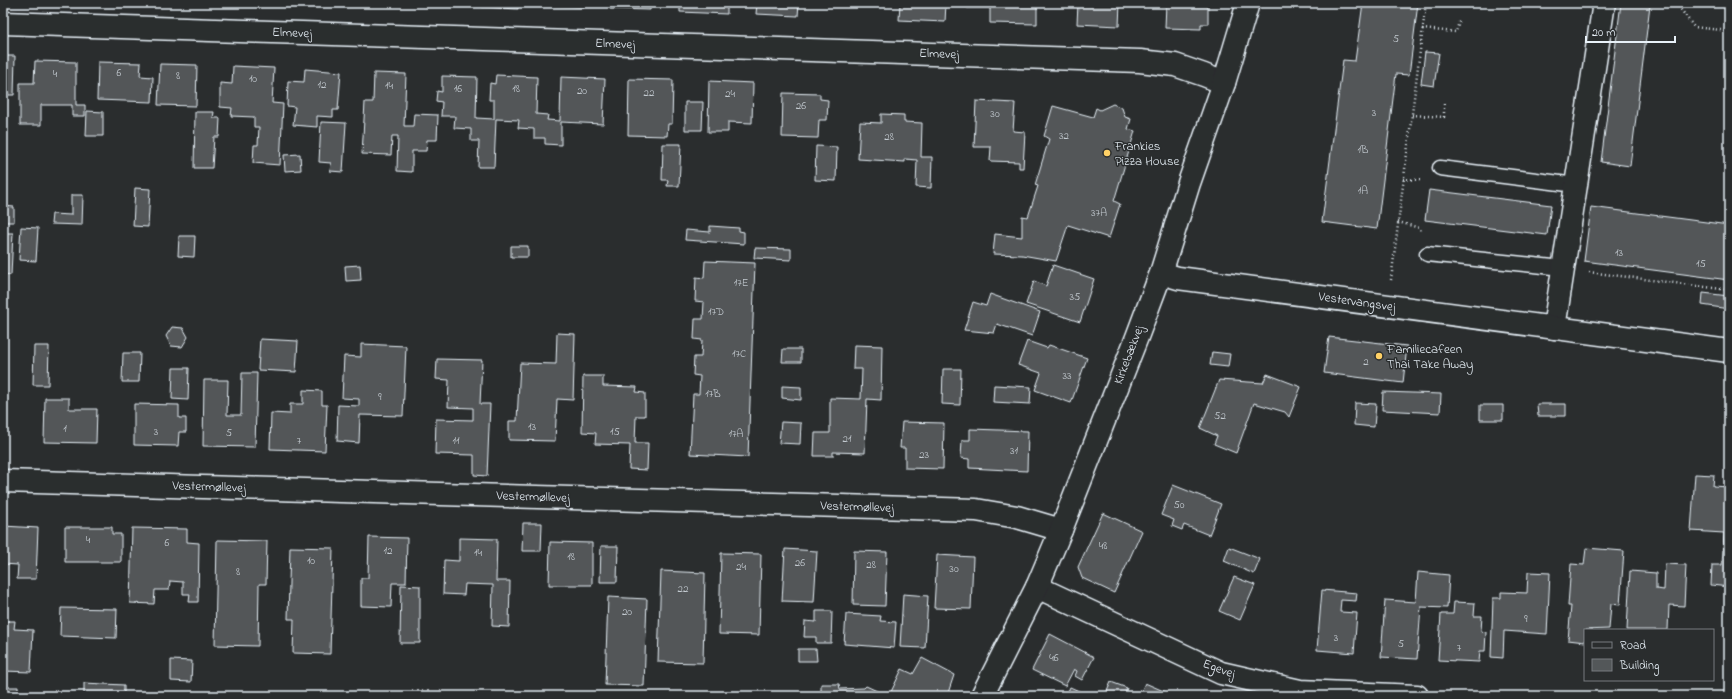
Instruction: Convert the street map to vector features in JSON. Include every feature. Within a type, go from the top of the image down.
[{"type":"street","name":"Kirkebækvej","points":[[982,696],[1037,587],[1061,530],[1161,273],[1224,83],[1248,3]]},
{"type":"street","points":[[1554,328],[1604,3]]},
{"type":"street","name":"Elmevej","points":[[3,23],[1140,61],[1175,65],[1204,74],[1224,83]]},
{"type":"street","name":"Vestervangsvej","points":[[1161,273],[1178,278],[1729,351]]},
{"type":"street","name":"Vestermøllevej","points":[[3,481],[976,510],[1017,516],[1061,530]]},
{"type":"street","name":"Egevej","points":[[1037,587],[1221,673],[1300,691],[1417,696]]},
{"type":"lane","points":[[1440,168],[1576,185]]},
{"type":"lane","points":[[1427,254],[1563,268]]},
{"type":"path","points":[[1387,306],[1426,3]]},
{"type":"path","points":[[1676,3],[1694,27],[1729,31]]},
{"type":"path","points":[[1422,29],[1456,32],[1460,19]]},
{"type":"path","points":[[1412,115],[1444,117],[1444,104]]},
{"type":"path","points":[[1563,268],[1729,290]]},
{"type":"building","points":[[482,3],[518,3],[518,9],[482,7]]},
{"type":"building","points":[[527,3],[585,3],[585,7],[527,5]]},
{"type":"building","points":[[610,3],[651,3],[650,10],[610,9]]},
{"type":"building","points":[[680,3],[727,3],[727,14],[680,12]]},
{"type":"building","points":[[757,3],[799,3],[798,16],[756,14]]},
{"type":"building","points":[[900,3],[946,3],[945,22],[899,20]]},
{"type":"building","points":[[967,3],[1037,3],[1037,24],[990,23],[990,8],[967,8]]},
{"type":"building","points":[[1078,3],[1120,3],[1119,26],[1077,24]]},
{"type":"building","points":[[1166,3],[1208,4],[1208,24],[1201,24],[1201,29],[1165,28]]},
{"type":"building","points":[[1363,3],[1418,3],[1409,75],[1396,74],[1377,229],[1322,222],[1343,60],[1355,61]]},
{"type":"building","points":[[1621,3],[1650,5],[1630,166],[1601,162]]},
{"type":"building","points":[[1425,52],[1439,53],[1434,86],[1421,84]]},
{"type":"building","points":[[3,56],[15,56],[14,95],[7,95],[6,122],[3,122]]},
{"type":"building","points":[[35,61],[76,62],[76,105],[85,105],[85,116],[72,116],[72,105],[41,105],[41,125],[20,125],[20,83],[34,83]]},
{"type":"building","points":[[98,62],[141,63],[140,76],[153,77],[152,102],[97,100]]},
{"type":"building","points":[[160,64],[197,65],[196,106],[158,105]]},
{"type":"building","points":[[233,66],[274,68],[272,103],[283,104],[280,165],[253,163],[254,145],[258,145],[259,127],[254,127],[254,117],[231,116],[232,108],[220,107],[220,83],[232,84]]},
{"type":"building","points":[[305,69],[341,72],[338,110],[333,110],[333,117],[317,116],[317,127],[293,125],[295,107],[287,106],[288,81],[304,82]]},
{"type":"building","points":[[374,73],[406,74],[404,126],[413,126],[414,114],[438,115],[437,140],[427,140],[426,151],[412,151],[412,172],[397,171],[398,136],[392,136],[391,155],[362,154],[365,102],[373,102]]},
{"type":"building","points":[[496,75],[537,77],[536,114],[548,115],[547,120],[560,121],[561,77],[605,79],[603,124],[561,122],[561,145],[545,144],[545,138],[534,138],[534,129],[518,128],[519,120],[496,119],[494,167],[478,167],[479,141],[471,141],[471,129],[454,128],[455,116],[441,116],[442,102],[436,101],[437,91],[442,92],[442,76],[477,77],[476,118],[494,119],[494,100],[489,100],[490,83],[495,84]]},
{"type":"building","points":[[629,79],[673,80],[672,124],[668,124],[667,136],[628,135]]},
{"type":"building","points":[[709,81],[753,83],[752,123],[728,122],[728,132],[708,132]]},
{"type":"building","points":[[783,93],[820,94],[820,99],[828,100],[827,120],[819,120],[818,138],[782,137]]},
{"type":"building","points":[[976,101],[1015,103],[1013,131],[1025,132],[1023,168],[1019,168],[1019,162],[990,161],[991,147],[974,147]]},
{"type":"building","points":[[685,102],[703,102],[702,130],[685,130]]},
{"type":"building","points":[[1113,104],[1122,108],[1125,117],[1131,119],[1128,129],[1135,131],[1114,201],[1120,204],[1109,238],[1068,225],[1056,261],[1022,255],[993,254],[995,234],[1022,237],[1022,216],[1028,217],[1038,186],[1035,185],[1049,139],[1044,136],[1053,106],[1093,117],[1096,108],[1100,110]]},
{"type":"building","points":[[87,111],[103,112],[103,136],[86,136]]},
{"type":"building","points":[[195,112],[214,112],[213,118],[220,118],[219,137],[214,137],[212,168],[194,168]]},
{"type":"building","points":[[881,114],[904,115],[904,122],[922,123],[921,157],[932,157],[931,188],[916,187],[917,160],[905,159],[905,162],[858,159],[860,122],[881,123]]},
{"type":"building","points":[[321,122],[346,123],[343,172],[330,171],[331,163],[319,162]]},
{"type":"building","points":[[663,144],[681,144],[679,186],[667,186],[668,180],[662,180]]},
{"type":"building","points":[[816,146],[837,147],[836,181],[815,180]]},
{"type":"building","points":[[300,154],[301,170],[285,171],[284,155]]},
{"type":"building","points":[[135,188],[150,189],[148,227],[133,226]]},
{"type":"building","points":[[1429,190],[1551,205],[1547,235],[1425,220]]},
{"type":"building","points":[[71,195],[83,195],[82,225],[51,224],[52,214],[71,215]]},
{"type":"building","points":[[3,206],[14,207],[14,222],[3,222]]},
{"type":"building","points":[[1591,207],[1729,225],[1729,280],[1584,261]]},
{"type":"building","points":[[710,226],[739,228],[739,231],[744,232],[744,244],[685,240],[686,230],[710,232]]},
{"type":"building","points":[[21,227],[38,228],[36,261],[19,260]]},
{"type":"building","points":[[3,233],[13,233],[11,275],[3,274]]},
{"type":"building","points":[[179,236],[195,236],[194,257],[178,256]]},
{"type":"building","points":[[511,246],[528,246],[528,257],[511,257]]},
{"type":"building","points":[[755,248],[791,249],[791,260],[754,258]]},
{"type":"building","points":[[705,261],[755,263],[748,457],[690,454],[693,394],[699,394],[700,376],[693,375],[694,357],[701,357],[702,340],[694,339],[695,319],[703,319],[704,302],[695,301],[696,277],[704,278]]},
{"type":"building","points":[[360,265],[361,280],[346,281],[345,266]]},
{"type":"building","points":[[1053,265],[1094,279],[1080,322],[1026,304],[1034,281],[1046,286]]},
{"type":"building","points":[[1703,293],[1729,296],[1729,309],[1702,305]]},
{"type":"building","points":[[990,294],[1040,312],[1032,336],[997,324],[994,333],[964,330],[973,302],[986,306]]},
{"type":"building","points":[[172,327],[183,328],[188,337],[182,347],[171,346],[166,336]]},
{"type":"building","points":[[557,333],[575,334],[573,400],[557,399],[555,441],[509,440],[509,421],[517,421],[520,363],[556,364]]},
{"type":"building","points":[[1329,337],[1407,346],[1403,383],[1324,373]]},
{"type":"building","points":[[260,339],[298,341],[296,372],[258,370]]},
{"type":"building","points":[[1027,341],[1047,348],[1049,345],[1087,358],[1071,403],[1035,390],[1041,373],[1018,365]]},
{"type":"building","points":[[361,344],[406,346],[403,416],[360,415],[359,443],[337,441],[338,405],[359,406],[359,399],[342,398],[344,356],[361,357]]},
{"type":"building","points":[[854,345],[882,346],[881,400],[867,399],[865,453],[833,452],[833,456],[814,456],[815,433],[830,433],[830,398],[861,399],[862,369],[853,369]]},
{"type":"building","points":[[34,346],[49,346],[48,385],[33,385]]},
{"type":"building","points":[[783,349],[801,349],[801,362],[782,362]]},
{"type":"building","points":[[1212,352],[1230,354],[1228,367],[1210,365]]},
{"type":"building","points":[[123,353],[140,353],[139,382],[122,382]]},
{"type":"building","points":[[4,356],[6,410],[3,410]]},
{"type":"building","points":[[437,359],[482,360],[480,404],[490,404],[487,476],[474,475],[474,455],[435,454],[436,419],[473,420],[473,408],[448,407],[449,380],[436,379]]},
{"type":"building","points":[[173,368],[189,368],[188,400],[172,399]]},
{"type":"building","points":[[943,369],[961,369],[960,405],[942,404]]},
{"type":"building","points":[[242,373],[257,373],[255,447],[203,446],[204,380],[228,380],[227,415],[241,415]]},
{"type":"building","points":[[1267,374],[1301,387],[1289,417],[1285,412],[1254,403],[1236,453],[1214,444],[1217,436],[1200,428],[1219,380],[1263,383]]},
{"type":"building","points":[[583,376],[603,376],[603,386],[637,387],[636,392],[645,393],[645,416],[636,416],[635,443],[648,443],[647,470],[629,469],[630,445],[595,444],[596,433],[582,432]]},
{"type":"building","points":[[994,385],[1031,387],[1030,404],[993,402]]},
{"type":"building","points":[[782,386],[801,387],[801,400],[782,398]]},
{"type":"building","points":[[303,390],[322,391],[322,405],[327,405],[325,451],[270,449],[271,413],[290,414],[290,404],[303,404]]},
{"type":"building","points":[[1383,392],[1441,394],[1440,413],[1382,410]]},
{"type":"building","points":[[45,398],[69,398],[69,409],[97,409],[96,443],[44,442]]},
{"type":"building","points":[[1355,403],[1376,404],[1374,427],[1354,425]]},
{"type":"building","points":[[134,404],[179,405],[179,418],[186,418],[186,432],[179,432],[178,446],[134,445]]},
{"type":"building","points":[[1537,404],[1566,404],[1566,416],[1538,416]]},
{"type":"building","points":[[1480,405],[1503,405],[1503,420],[1480,420]]},
{"type":"building","points":[[781,422],[801,423],[800,444],[779,443]]},
{"type":"building","points":[[902,422],[944,423],[943,469],[905,468],[905,448],[900,448]]},
{"type":"building","points":[[970,429],[1028,431],[1027,471],[969,468],[969,459],[961,458],[962,440],[970,440]]},
{"type":"building","points":[[1695,474],[1714,475],[1713,486],[1729,487],[1727,530],[1729,530],[1729,587],[1711,585],[1712,565],[1722,565],[1724,533],[1691,531]]},
{"type":"building","points":[[1173,485],[1221,504],[1209,535],[1184,525],[1182,530],[1172,526],[1174,520],[1161,515]]},
{"type":"building","points":[[1103,513],[1142,531],[1114,593],[1082,578],[1078,567]]},
{"type":"building","points":[[523,523],[542,523],[541,551],[522,551]]},
{"type":"building","points":[[3,526],[38,528],[36,579],[17,579],[18,565],[3,564]]},
{"type":"building","points":[[65,527],[112,527],[112,534],[121,534],[121,562],[65,562]]},
{"type":"building","points":[[132,528],[187,529],[187,542],[199,543],[198,602],[189,602],[190,594],[183,594],[183,582],[170,581],[169,590],[155,590],[154,604],[130,603]]},
{"type":"building","points":[[369,537],[407,538],[406,583],[392,583],[391,607],[361,606],[361,578],[368,578]]},
{"type":"building","points":[[459,538],[497,539],[496,581],[510,581],[509,627],[492,626],[493,585],[465,584],[464,595],[443,594],[444,560],[459,561]]},
{"type":"building","points":[[217,540],[267,541],[266,584],[259,584],[258,646],[215,645]]},
{"type":"building","points":[[550,542],[592,543],[592,585],[549,585]]},
{"type":"building","points":[[601,546],[618,546],[617,582],[600,582]]},
{"type":"building","points":[[290,547],[333,548],[330,654],[293,653],[294,619],[288,619]]},
{"type":"building","points":[[1229,547],[1260,559],[1254,574],[1224,561]]},
{"type":"building","points":[[1586,548],[1624,551],[1620,605],[1611,604],[1609,629],[1584,629],[1584,642],[1568,640],[1571,606],[1568,606],[1571,564],[1584,565]]},
{"type":"building","points":[[785,549],[817,551],[814,602],[782,601]]},
{"type":"building","points":[[854,551],[887,552],[885,606],[853,605]]},
{"type":"building","points":[[721,553],[761,554],[759,635],[719,634]]},
{"type":"building","points":[[937,555],[973,557],[971,609],[934,608]]},
{"type":"building","points":[[1665,564],[1686,565],[1684,606],[1669,605],[1668,629],[1627,629],[1630,571],[1656,573],[1656,589],[1664,590]]},
{"type":"building","points":[[661,571],[705,573],[703,663],[658,662]]},
{"type":"building","points":[[1418,572],[1449,575],[1447,608],[1421,607],[1417,659],[1381,657],[1385,600],[1416,602]]},
{"type":"building","points":[[1528,572],[1550,573],[1547,634],[1504,631],[1503,658],[1491,657],[1493,598],[1501,598],[1501,592],[1527,593]]},
{"type":"building","points":[[1234,577],[1255,585],[1240,620],[1219,611]]},
{"type":"building","points":[[401,585],[420,586],[420,643],[400,643]]},
{"type":"building","points":[[1322,590],[1357,593],[1356,601],[1341,600],[1340,612],[1357,613],[1354,653],[1317,650]]},
{"type":"building","points":[[903,594],[928,596],[925,648],[900,647]]},
{"type":"building","points":[[608,597],[647,599],[644,686],[605,685]]},
{"type":"building","points":[[1454,602],[1475,603],[1474,616],[1482,616],[1481,631],[1486,632],[1485,651],[1480,651],[1479,662],[1438,660],[1441,614],[1453,614]]},
{"type":"building","points":[[61,608],[117,609],[116,638],[60,636]]},
{"type":"building","points":[[816,611],[832,611],[831,643],[816,643],[816,637],[804,637],[805,621],[816,622]]},
{"type":"building","points":[[846,614],[881,616],[880,621],[896,622],[894,648],[844,644]]},
{"type":"building","points":[[3,621],[15,621],[14,629],[33,630],[31,672],[3,671]]},
{"type":"building","points":[[1050,634],[1094,657],[1082,680],[1075,676],[1077,671],[1074,669],[1065,686],[1032,670]]},
{"type":"building","points":[[798,649],[816,649],[817,661],[798,661]]},
{"type":"building","points":[[922,658],[954,675],[947,696],[889,696],[902,669],[913,674]]},
{"type":"building","points":[[171,660],[192,661],[191,682],[171,681]]},
{"type":"building","points":[[1111,682],[1127,688],[1124,696],[1105,696]]},
{"type":"building","points":[[84,683],[124,685],[124,696],[84,696]]},
{"type":"building","points":[[1145,683],[1175,696],[1139,696]]},
{"type":"building","points":[[821,684],[839,684],[840,689],[864,688],[866,686],[888,696],[821,696]]},
{"type":"building","points":[[3,687],[18,687],[18,696],[3,696]]},
{"type":"building","points":[[1070,687],[1090,696],[1066,696]]},
{"type":"place","name":"Frankies Pizza House","points":[[1107,153]]},
{"type":"place","name":"Familiecafeen Thai Take Away","points":[[1379,356]]}]
